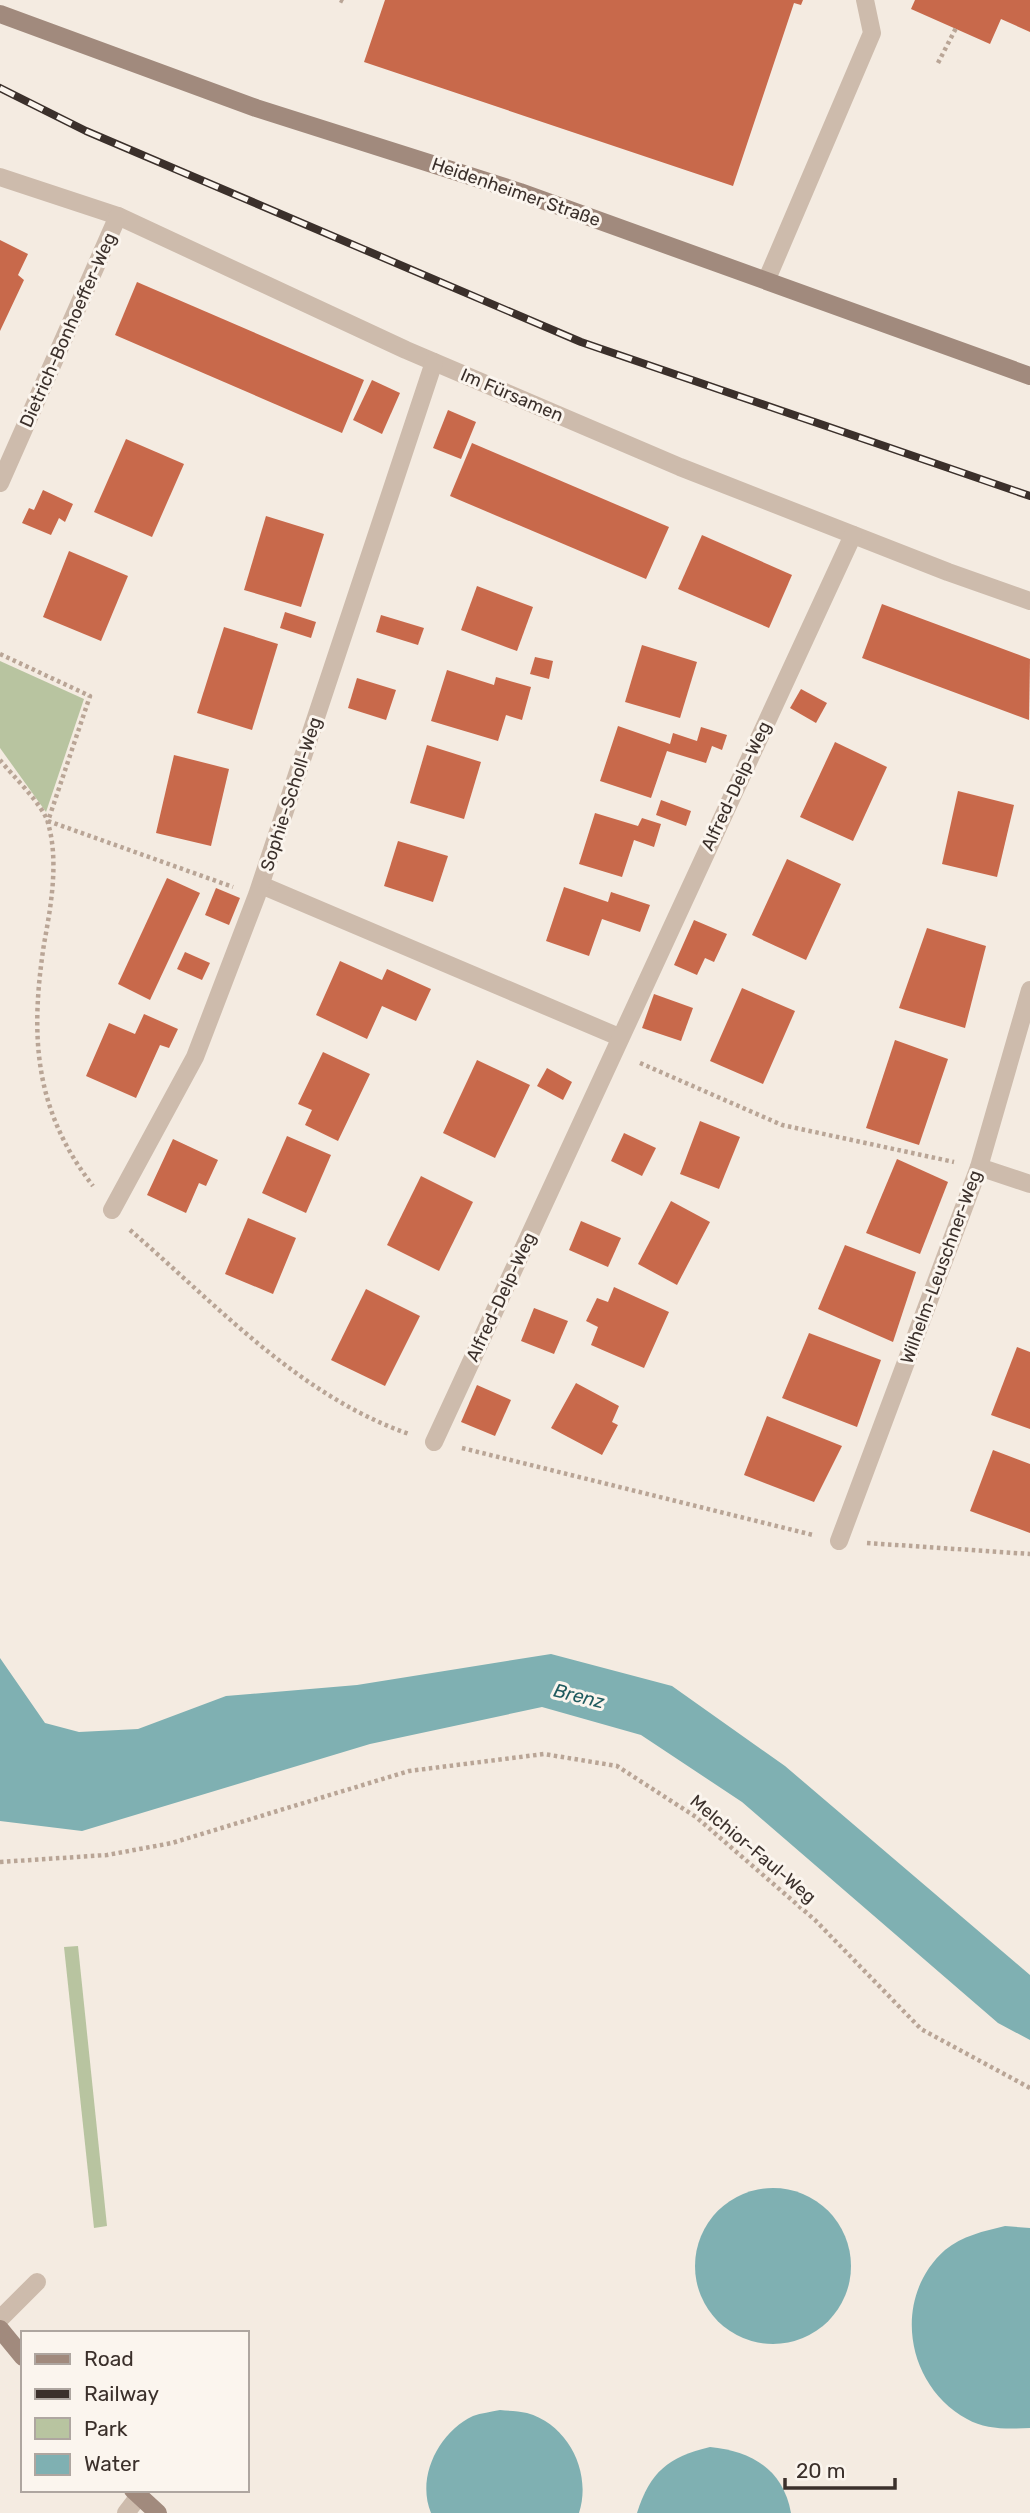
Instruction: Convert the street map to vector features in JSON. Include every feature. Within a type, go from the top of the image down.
[{"type":"street","points":[[767,279],[872,33],[865,0]]},
{"type":"street","name":"Heidenheimer Straße","points":[[0,14],[256,108],[520,192],[1030,376]]},
{"type":"street","name":"Im Fürsamen","points":[[0,177],[118,216],[434,362],[680,467],[1030,601]]},
{"type":"street","name":"Dietrich-Bonhoeffer-Weg","points":[[0,483],[118,216]]},
{"type":"street","name":"Sophie-Scholl-Weg","points":[[112,1210],[195,1057],[259,890],[434,362]]},
{"type":"street","name":"Alfred-Delp-Weg","points":[[434,1442],[853,535]]},
{"type":"street","points":[[259,890],[616,1044]]},
{"type":"street","name":"Wilhelm-Leuschner-Weg","points":[[839,1541],[979,1167],[1030,990]]},
{"type":"street","points":[[979,1167],[1030,1184]]},
{"type":"street","points":[[0,2319],[37,2282]]},
{"type":"street","points":[[0,2329],[21,2355]]},
{"type":"street","points":[[125,2513],[136,2493],[158,2513]]},
{"type":"path","points":[[938,63],[956,29]]},
{"type":"path","points":[[0,654],[90,696],[48,821],[53,866],[36,1032],[48,1110],[69,1155],[112,1210]]},
{"type":"path","points":[[0,760],[48,821],[259,890]]},
{"type":"path","points":[[616,1044],[782,1125],[979,1167]]},
{"type":"path","points":[[839,1541],[1030,1554]]},
{"type":"path","name":"Melchior-Faul-Weg","points":[[0,1862],[107,1855],[172,1843],[409,1771],[544,1754],[617,1766],[696,1817],[716,1834],[815,1920],[921,2029],[1030,2088]]},
{"type":"green space","points":[[0,661],[84,699],[46,812],[0,748]]},
{"type":"green space","points":[[78,1946],[107,2226],[94,2228],[64,1947]]},
{"type":"water","name":"Brenz","points":[[551,1654],[672,1686],[785,1766],[1030,1975],[1030,2040],[998,2023],[742,1802],[641,1735],[542,1707],[370,1744],[82,1831],[0,1821],[0,1658],[45,1723],[79,1732],[138,1729],[226,1696],[357,1685]]},
{"type":"water","points":[[773,2188],[803,2194],[828,2211],[845,2236],[851,2266],[845,2296],[828,2321],[803,2338],[773,2344],[743,2338],[718,2321],[701,2296],[695,2266],[701,2236],[718,2211],[743,2194]]},
{"type":"water","points":[[1005,2226],[1030,2228],[1030,2428],[982,2425],[967,2419],[946,2404],[930,2385],[919,2364],[913,2340],[912,2316],[917,2292],[928,2270],[945,2250],[959,2241]]},
{"type":"water","points":[[500,2410],[527,2413],[542,2419],[565,2439],[574,2452],[582,2482],[579,2513],[431,2513],[426,2485],[434,2457],[441,2444],[461,2423],[473,2416]]},
{"type":"water","points":[[710,2447],[739,2453],[763,2465],[781,2485],[791,2513],[637,2513],[648,2487],[663,2468],[683,2456]]},
{"type":"building","points":[[385,0],[803,0],[801,5],[794,3],[733,186],[364,62]]},
{"type":"building","points":[[915,0],[1030,0],[1030,32],[1001,19],[990,44],[911,9]]},
{"type":"building","points":[[0,240],[28,254],[18,275],[24,280],[0,331]]},
{"type":"building","points":[[137,282],[364,380],[342,433],[115,335]]},
{"type":"building","points":[[372,380],[400,393],[382,434],[353,420]]},
{"type":"building","points":[[448,410],[476,422],[461,459],[433,448]]},
{"type":"building","points":[[126,439],[184,464],[152,537],[94,512]]},
{"type":"building","points":[[472,443],[669,527],[646,579],[450,496]]},
{"type":"building","points":[[43,490],[73,504],[65,522],[59,518],[51,535],[22,523],[29,508],[34,510]]},
{"type":"building","points":[[266,516],[324,534],[301,607],[244,590]]},
{"type":"building","points":[[702,535],[792,575],[769,628],[678,589]]},
{"type":"building","points":[[69,551],[128,576],[101,641],[43,617]]},
{"type":"building","points":[[477,586],[533,607],[517,651],[461,630]]},
{"type":"building","points":[[882,604],[1030,659],[1029,720],[862,658]]},
{"type":"building","points":[[285,612],[316,622],[311,638],[280,628]]},
{"type":"building","points":[[381,615],[424,628],[418,645],[376,632]]},
{"type":"building","points":[[224,627],[278,644],[252,730],[197,713]]},
{"type":"building","points":[[642,645],[697,662],[680,718],[625,702]]},
{"type":"building","points":[[535,657],[553,661],[549,679],[530,674]]},
{"type":"building","points":[[447,670],[494,685],[496,677],[531,687],[522,720],[506,715],[498,741],[431,721]]},
{"type":"building","points":[[357,678],[396,690],[386,720],[348,708]]},
{"type":"building","points":[[801,689],[827,703],[816,723],[790,708]]},
{"type":"building","points":[[618,726],[670,744],[673,733],[697,741],[701,727],[727,735],[722,750],[712,746],[706,763],[667,751],[651,798],[600,781]]},
{"type":"building","points":[[835,742],[887,767],[853,841],[800,817]]},
{"type":"building","points":[[427,745],[481,762],[464,819],[410,803]]},
{"type":"building","points":[[174,755],[229,769],[211,846],[156,833]]},
{"type":"building","points":[[958,791],[1014,805],[997,877],[942,864]]},
{"type":"building","points":[[661,800],[691,811],[686,826],[656,815]]},
{"type":"building","points":[[595,813],[638,826],[642,818],[661,824],[654,847],[634,840],[622,877],[579,864]]},
{"type":"building","points":[[398,841],[448,856],[433,902],[384,886]]},
{"type":"building","points":[[787,859],[841,884],[806,960],[752,935]]},
{"type":"building","points":[[167,878],[200,893],[150,1000],[118,984]]},
{"type":"building","points":[[564,887],[608,902],[611,892],[650,905],[640,932],[602,919],[589,956],[546,941]]},
{"type":"building","points":[[216,888],[240,898],[229,925],[205,915]]},
{"type":"building","points":[[694,920],[727,934],[714,962],[705,958],[697,975],[674,965]]},
{"type":"building","points":[[927,928],[986,946],[965,1028],[899,1008]]},
{"type":"building","points":[[185,952],[210,963],[202,980],[177,969]]},
{"type":"building","points":[[340,961],[382,980],[387,969],[431,989],[416,1021],[382,1006],[367,1039],[316,1015]]},
{"type":"building","points":[[742,988],[795,1011],[763,1084],[710,1061]]},
{"type":"building","points":[[654,994],[693,1008],[681,1041],[642,1028]]},
{"type":"building","points":[[144,1014],[178,1029],[169,1048],[160,1045],[136,1098],[86,1076],[109,1023],[135,1034]]},
{"type":"building","points":[[895,1040],[948,1059],[919,1145],[866,1128]]},
{"type":"building","points":[[323,1052],[370,1074],[338,1141],[305,1125],[312,1110],[298,1104]]},
{"type":"building","points":[[477,1060],[530,1085],[495,1158],[443,1133]]},
{"type":"building","points":[[547,1068],[572,1082],[563,1100],[537,1086]]},
{"type":"building","points":[[700,1121],[740,1137],[719,1189],[680,1174]]},
{"type":"building","points":[[624,1133],[656,1148],[642,1176],[611,1161]]},
{"type":"building","points":[[287,1136],[331,1155],[306,1213],[262,1193]]},
{"type":"building","points":[[173,1139],[218,1160],[206,1186],[199,1183],[186,1213],[147,1195]]},
{"type":"building","points":[[897,1159],[948,1182],[920,1254],[866,1233]]},
{"type":"building","points":[[421,1176],[473,1202],[439,1271],[387,1245]]},
{"type":"building","points":[[671,1201],[710,1222],[677,1285],[638,1264]]},
{"type":"building","points":[[248,1218],[296,1238],[273,1294],[225,1274]]},
{"type":"building","points":[[581,1221],[621,1238],[608,1267],[569,1250]]},
{"type":"building","points":[[845,1245],[916,1272],[893,1342],[818,1309]]},
{"type":"building","points":[[614,1287],[669,1312],[644,1368],[591,1345],[598,1327],[586,1321],[597,1298],[608,1302]]},
{"type":"building","points":[[366,1289],[420,1316],[385,1386],[331,1360]]},
{"type":"building","points":[[534,1308],[568,1321],[554,1354],[521,1341]]},
{"type":"building","points":[[809,1333],[881,1360],[857,1427],[782,1398]]},
{"type":"building","points":[[1017,1347],[1030,1352],[1030,1429],[991,1415]]},
{"type":"building","points":[[576,1383],[619,1406],[612,1422],[618,1425],[602,1455],[551,1428]]},
{"type":"building","points":[[477,1385],[511,1400],[495,1436],[461,1422]]},
{"type":"building","points":[[767,1416],[842,1446],[814,1502],[744,1475]]},
{"type":"building","points":[[993,1450],[1030,1464],[1030,1533],[970,1511]]},
{"type":"railway","points":[[0,88],[86,131],[581,342],[1030,496]]}]
